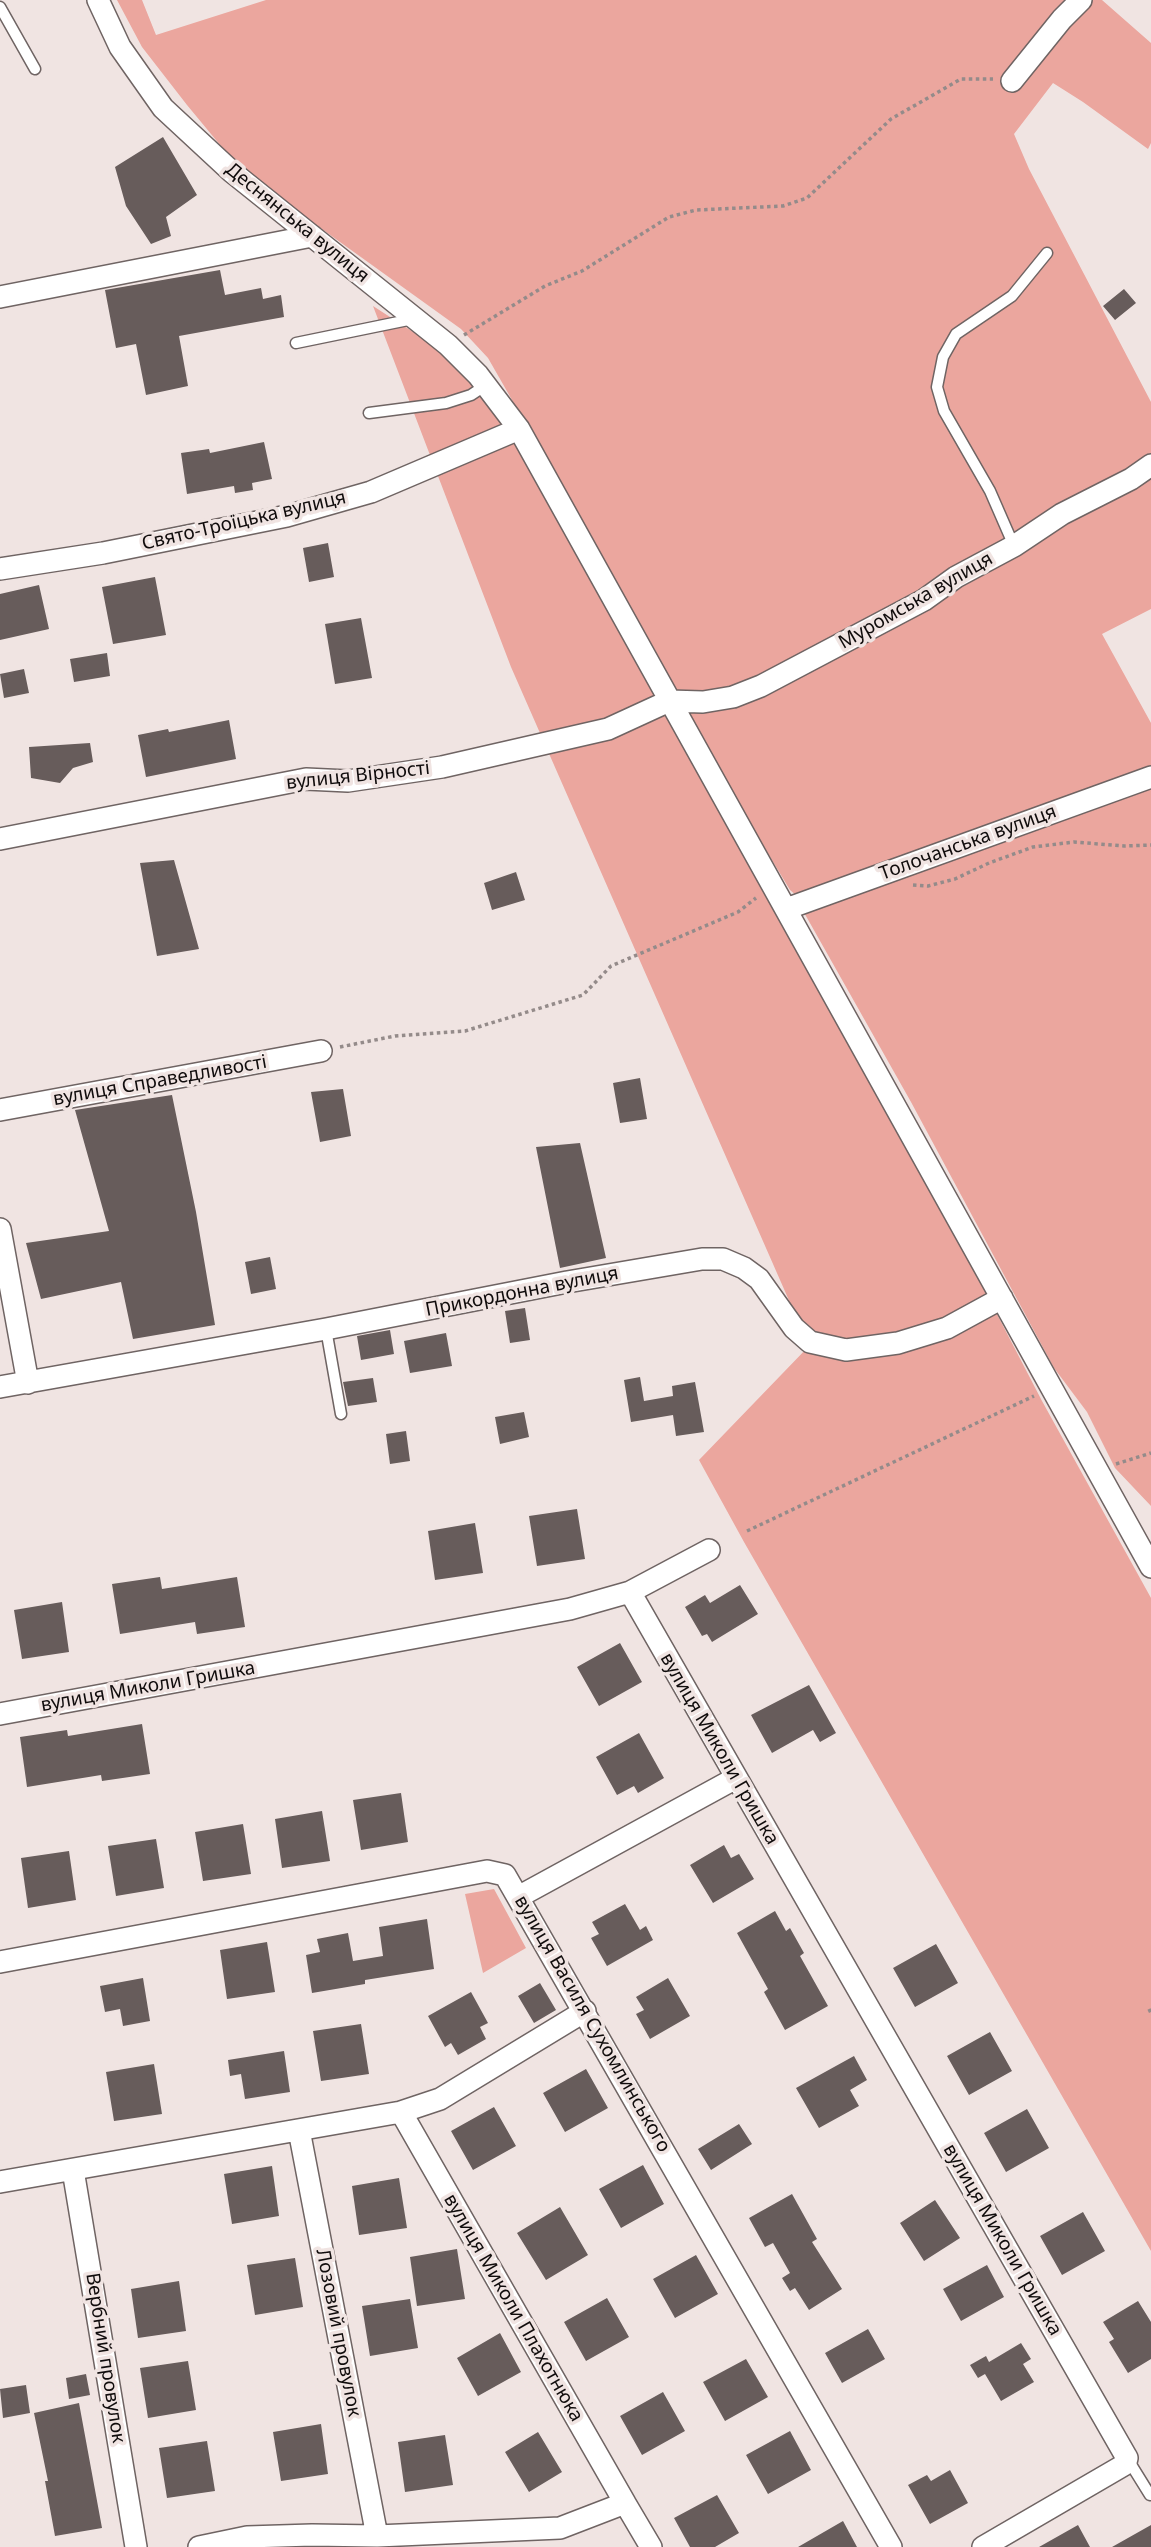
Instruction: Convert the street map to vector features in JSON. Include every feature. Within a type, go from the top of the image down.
[{"type":"street","name":"Деснянська вулиця","points":[[98,0],[120,47],[163,108],[232,172],[448,345],[486,385],[519,429],[1151,1567]]},
{"type":"street","points":[[1012,81],[1062,19],[1081,0]]},
{"type":"street","points":[[0,297],[312,236]]},
{"type":"street","name":"Свято-Троїцька вулиця","points":[[0,569],[103,553],[288,516],[371,492],[519,429]]},
{"type":"street","name":"Муромська вулиця","points":[[669,701],[703,702],[733,697],[761,685],[924,600],[956,577],[1014,546],[1062,514],[1131,479],[1151,465]]},
{"type":"street","name":"вулиця Вірності","points":[[0,839],[306,779],[348,780],[442,767],[608,729],[669,701]]},
{"type":"street","name":"Толочанська вулиця","points":[[786,909],[1146,778]]},
{"type":"street","name":"вулиця Справедливості","points":[[0,1110],[321,1051]]},
{"type":"street","points":[[0,1229],[28,1382]]},
{"type":"street","name":"Прикордонна вулиця","points":[[0,1387],[702,1259],[723,1259],[744,1268],[759,1279],[793,1328],[810,1342],[846,1350],[898,1343],[947,1328],[1002,1298]]},
{"type":"street","points":[[629,1592],[709,1550]]},
{"type":"street","name":"вулиця Миколи Гришка","points":[[0,1714],[570,1608],[629,1592],[1127,2458]]},
{"type":"street","points":[[520,1896],[736,1779]]},
{"type":"street","name":"вулиця Василя Сухомлинського","points":[[0,1962],[487,1871],[505,1875],[520,1896],[891,2547]]},
{"type":"street","points":[[0,2182],[401,2112],[440,2099],[585,2011]]},
{"type":"street","name":"вулиця Миколи Плахотнюка","points":[[401,2112],[651,2547]]},
{"type":"street","name":"Лозовий провулок","points":[[299,2130],[377,2536]]},
{"type":"street","name":"Вербний провулок","points":[[74,2170],[136,2547]]},
{"type":"street","points":[[983,2547],[1124,2465],[1127,2458]]},
{"type":"street","points":[[199,2547],[247,2537],[377,2536],[560,2528],[625,2503]]},
{"type":"lane","points":[[0,7],[35,69]]},
{"type":"lane","points":[[1014,546],[990,491],[944,411],[937,387],[943,357],[956,334],[1012,296],[1048,253]]},
{"type":"lane","points":[[296,343],[415,318]]},
{"type":"lane","points":[[369,414],[446,403],[471,396],[486,385]]},
{"type":"lane","points":[[326,1329],[341,1414]]},
{"type":"lane","points":[[1127,2458],[1150,2496]]},
{"type":"path","points":[[448,345],[545,286],[582,271],[669,217],[696,210],[783,206],[807,198],[891,119],[961,79],[1012,81]]},
{"type":"path","points":[[875,877],[928,886],[954,879],[1033,847],[1074,842],[1151,845]]},
{"type":"path","points":[[321,1051],[395,1036],[465,1031],[583,995],[611,966],[738,912],[773,885]]},
{"type":"path","points":[[747,1531],[1052,1388]]},
{"type":"path","points":[[1097,1469],[1151,1453]]},
{"type":"shaded area","points":[[117,0],[142,0],[156,35],[266,0],[1102,0],[1151,43],[1151,143],[1148,149],[1053,83],[1014,134],[1029,169],[1151,402],[1151,609],[1102,634],[1151,723],[1151,767],[797,896],[790,890],[717,769],[655,650],[488,358],[461,329],[269,191],[230,157],[142,47]]},
{"type":"shaded area","points":[[373,306],[438,348],[474,381],[507,425],[985,1291],[1042,1401],[1151,1598],[1151,2251],[699,1460],[809,1346],[511,667]]},
{"type":"shaded area","points":[[1151,785],[1151,1506],[1115,1468],[1087,1412],[1054,1368],[911,1102],[802,909]]},
{"type":"shaded area","points":[[494,1889],[526,1948],[483,1973],[465,1894]]},
{"type":"building","points":[[163,137],[197,195],[166,217],[171,236],[151,244],[126,206],[115,167]]},
{"type":"building","points":[[220,270],[225,295],[261,288],[263,299],[281,295],[284,317],[179,336],[188,386],[146,395],[136,344],[116,348],[105,290]]},
{"type":"building","points":[[1124,289],[1136,303],[1115,320],[1103,306]]},
{"type":"building","points":[[264,442],[272,479],[252,483],[253,490],[235,493],[234,486],[187,494],[181,453],[209,449],[210,453]]},
{"type":"building","points":[[328,543],[334,577],[309,582],[303,548]]},
{"type":"building","points":[[155,577],[166,635],[113,644],[102,587]]},
{"type":"building","points":[[39,585],[49,629],[0,640],[0,594]]},
{"type":"building","points":[[361,618],[372,678],[335,684],[325,624]]},
{"type":"building","points":[[107,653],[110,676],[74,682],[70,659]]},
{"type":"building","points":[[24,669],[29,693],[4,698],[0,674]]},
{"type":"building","points":[[229,720],[236,759],[146,777],[138,735]]},
{"type":"building","points":[[90,743],[93,762],[73,768],[60,783],[31,778],[29,747]]},
{"type":"building","points":[[174,860],[199,949],[157,956],[140,863]]},
{"type":"building","points":[[516,872],[525,900],[492,910],[484,883]]},
{"type":"building","points":[[640,1078],[647,1119],[620,1123],[613,1083]]},
{"type":"building","points":[[343,1089],[351,1136],[320,1142],[311,1092]]},
{"type":"building","points":[[172,1095],[215,1325],[133,1339],[121,1282],[41,1299],[26,1243],[109,1231],[75,1110]]},
{"type":"building","points":[[580,1143],[606,1258],[560,1268],[536,1147]]},
{"type":"building","points":[[270,1257],[276,1289],[251,1294],[245,1262]]},
{"type":"building","points":[[525,1308],[530,1340],[510,1343],[505,1311]]},
{"type":"building","points":[[390,1330],[394,1354],[361,1360],[357,1336]]},
{"type":"building","points":[[446,1333],[452,1366],[410,1373],[404,1341]]},
{"type":"building","points":[[640,1377],[644,1401],[673,1396],[672,1386],[695,1382],[704,1432],[676,1436],[673,1415],[631,1422],[624,1380]]},
{"type":"building","points":[[373,1378],[377,1402],[348,1406],[343,1382]]},
{"type":"building","points":[[524,1412],[529,1437],[500,1444],[495,1417]]},
{"type":"building","points":[[406,1431],[410,1461],[390,1464],[386,1434]]},
{"type":"building","points":[[577,1509],[585,1559],[537,1566],[529,1516]]},
{"type":"building","points":[[475,1523],[483,1573],[435,1580],[428,1531]]},
{"type":"building","points":[[160,1577],[162,1589],[237,1577],[245,1627],[197,1634],[195,1622],[120,1634],[112,1584]]},
{"type":"building","points":[[740,1585],[758,1614],[712,1642],[707,1634],[702,1636],[685,1607],[705,1595],[710,1603]]},
{"type":"building","points":[[62,1602],[69,1652],[22,1659],[14,1610]]},
{"type":"building","points":[[620,1643],[642,1682],[599,1706],[577,1667]]},
{"type":"building","points":[[809,1685],[836,1733],[820,1742],[813,1730],[772,1753],[751,1715]]},
{"type":"building","points":[[142,1724],[150,1774],[102,1781],[101,1775],[27,1787],[20,1737],[67,1730],[68,1736]]},
{"type":"building","points":[[639,1733],[664,1778],[638,1793],[634,1786],[617,1795],[596,1757]]},
{"type":"building","points":[[401,1793],[408,1842],[361,1850],[353,1800]]},
{"type":"building","points":[[322,1811],[330,1861],[282,1868],[275,1819]]},
{"type":"building","points":[[243,1824],[251,1874],[203,1881],[195,1832]]},
{"type":"building","points":[[156,1839],[164,1888],[116,1896],[108,1846]]},
{"type":"building","points":[[724,1845],[731,1858],[739,1854],[754,1879],[713,1903],[690,1865]]},
{"type":"building","points":[[69,1851],[76,1900],[28,1908],[21,1858]]},
{"type":"building","points":[[625,1904],[640,1930],[646,1926],[653,1940],[607,1966],[591,1938],[599,1934],[592,1922]]},
{"type":"building","points":[[775,1911],[786,1931],[790,1928],[804,1953],[800,1956],[828,2006],[785,2030],[764,1992],[768,1989],[737,1933]]},
{"type":"building","points":[[427,1919],[434,1969],[365,1980],[365,1984],[312,1993],[306,1955],[320,1952],[317,1939],[348,1933],[353,1961],[383,1956],[379,1927]]},
{"type":"building","points":[[267,1942],[275,1992],[227,1999],[220,1950]]},
{"type":"building","points":[[936,1944],[958,1983],[915,2007],[893,1968]]},
{"type":"building","points":[[143,1978],[150,2021],[123,2026],[120,2009],[105,2012],[100,1986]]},
{"type":"building","points":[[668,1978],[690,2016],[650,2039],[636,2014],[644,2010],[636,1997]]},
{"type":"building","points":[[540,1983],[556,2010],[534,2023],[518,1996]]},
{"type":"building","points":[[471,1992],[488,2023],[480,2027],[486,2039],[458,2055],[451,2043],[445,2047],[428,2016]]},
{"type":"building","points":[[361,2024],[369,2074],[321,2081],[313,2031]]},
{"type":"building","points":[[990,2032],[1012,2071],[969,2095],[947,2056]]},
{"type":"building","points":[[284,2051],[290,2092],[245,2099],[241,2074],[230,2076],[228,2060]]},
{"type":"building","points":[[854,2056],[867,2080],[850,2090],[859,2106],[819,2128],[796,2088]]},
{"type":"building","points":[[154,2064],[162,2114],[114,2121],[106,2072]]},
{"type":"building","points":[[586,2069],[608,2108],[565,2132],[543,2093]]},
{"type":"building","points":[[494,2107],[516,2146],[473,2170],[451,2131]]},
{"type":"building","points":[[1027,2109],[1049,2148],[1006,2172],[984,2133]]},
{"type":"building","points":[[739,2124],[752,2144],[711,2170],[698,2149]]},
{"type":"building","points":[[643,2165],[664,2204],[621,2228],[599,2189]]},
{"type":"building","points":[[272,2166],[279,2216],[232,2224],[224,2174]]},
{"type":"building","points":[[399,2178],[407,2228],[359,2235],[352,2186]]},
{"type":"building","points":[[792,2194],[817,2239],[812,2242],[842,2289],[809,2310],[795,2288],[790,2291],[782,2278],[790,2273],[773,2243],[765,2247],[749,2218]]},
{"type":"building","points":[[935,2200],[960,2238],[924,2261],[900,2223]]},
{"type":"building","points":[[560,2207],[588,2255],[546,2280],[517,2233]]},
{"type":"building","points":[[1083,2212],[1105,2251],[1062,2275],[1040,2236]]},
{"type":"building","points":[[457,2249],[465,2299],[417,2306],[410,2257]]},
{"type":"building","points":[[696,2255],[718,2294],[675,2318],[653,2279]]},
{"type":"building","points":[[295,2258],[303,2307],[255,2315],[247,2265]]},
{"type":"building","points":[[987,2265],[1004,2297],[961,2321],[943,2289]]},
{"type":"building","points":[[179,2281],[186,2331],[138,2338],[131,2289]]},
{"type":"building","points":[[607,2298],[629,2337],[586,2361],[564,2322]]},
{"type":"building","points":[[410,2299],[418,2348],[370,2356],[362,2306]]},
{"type":"building","points":[[1138,2301],[1151,2322],[1151,2359],[1128,2373],[1109,2342],[1114,2339],[1103,2322]]},
{"type":"building","points":[[868,2329],[885,2359],[842,2383],[825,2353]]},
{"type":"building","points":[[500,2333],[521,2372],[478,2396],[457,2358]]},
{"type":"building","points":[[1021,2343],[1031,2359],[1023,2364],[1034,2382],[1001,2401],[985,2374],[978,2378],[970,2365],[986,2356],[989,2362]]},
{"type":"building","points":[[746,2359],[768,2397],[725,2421],[703,2382]]},
{"type":"building","points":[[188,2361],[196,2410],[148,2418],[140,2368]]},
{"type":"building","points":[[86,2374],[90,2395],[69,2399],[66,2378]]},
{"type":"building","points":[[26,2385],[30,2413],[3,2418],[0,2389]]},
{"type":"building","points":[[663,2392],[685,2431],[642,2455],[620,2416]]},
{"type":"building","points":[[79,2403],[102,2528],[55,2536],[45,2481],[48,2481],[34,2413]]},
{"type":"building","points":[[321,2424],[328,2474],[281,2481],[273,2432]]},
{"type":"building","points":[[790,2431],[811,2470],[768,2494],[746,2455]]},
{"type":"building","points":[[538,2432],[562,2472],[529,2492],[505,2452]]},
{"type":"building","points":[[445,2435],[453,2485],[405,2492],[398,2442]]},
{"type":"building","points":[[207,2441],[215,2491],[167,2498],[159,2448]]},
{"type":"building","points":[[950,2470],[968,2503],[930,2524],[908,2485],[927,2475],[931,2481]]},
{"type":"building","points":[[717,2495],[739,2533],[715,2547],[690,2547],[674,2518]]},
{"type":"building","points":[[843,2521],[857,2547],[798,2547]]},
{"type":"building","points":[[1078,2525],[1090,2547],[1039,2547]]},
{"type":"building","points":[[1151,2525],[1151,2547],[1112,2547]]}]
